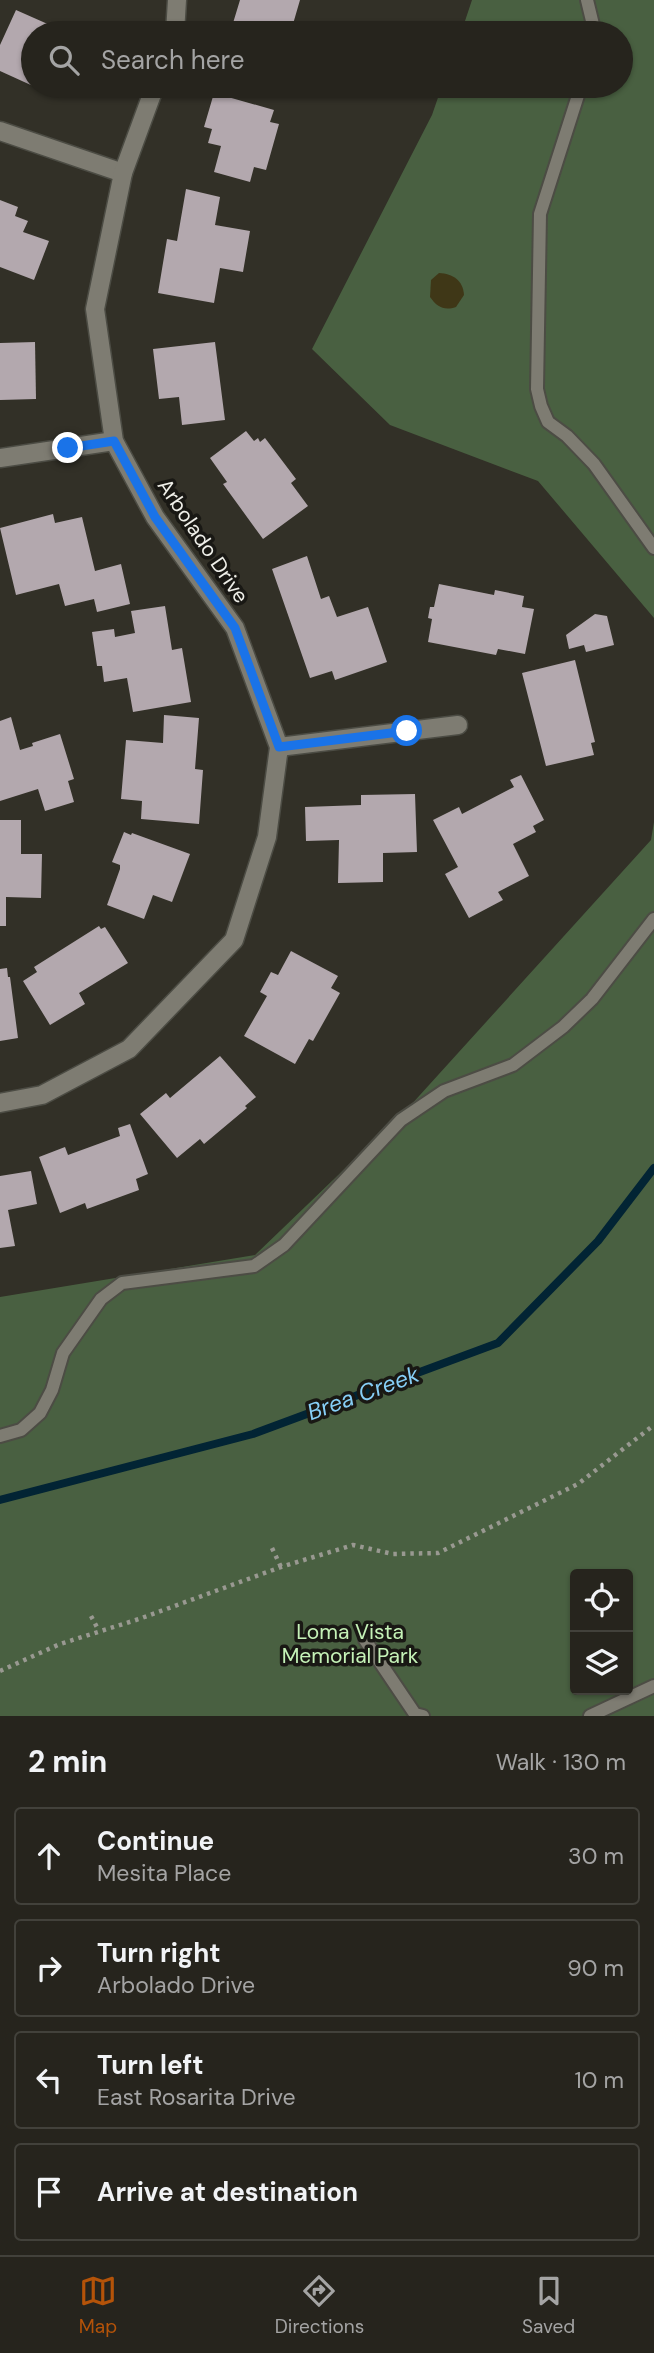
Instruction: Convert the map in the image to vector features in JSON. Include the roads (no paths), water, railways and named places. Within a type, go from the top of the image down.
[{"type":"street","points":[[176,21],[177,0]]},
{"type":"street","name":"Arbolado Drive","points":[[0,1103],[42,1095],[129,1049],[234,940],[267,837],[279,747],[235,628],[155,517],[114,441],[95,309],[123,173],[151,98]]},
{"type":"street","points":[[0,131],[123,173]]},
{"type":"street","points":[[0,458],[114,441]]},
{"type":"street","points":[[279,747],[458,725]]},
{"type":"lane","points":[[587,0],[591,21]]},
{"type":"lane","points":[[577,98],[540,214],[537,389],[548,422],[567,436],[594,464],[654,548]]},
{"type":"lane","points":[[0,1436],[21,1430],[40,1413],[52,1390],[63,1353],[101,1299],[122,1283],[254,1266],[284,1245],[401,1120],[444,1091],[513,1066],[563,1027],[592,999],[654,919]]},
{"type":"lane","points":[[365,1640],[415,1714],[423,1716]]},
{"type":"lane","points":[[590,1716],[654,1686]]},
{"type":"waterway","name":"Brea Creek","points":[[0,1500],[253,1434],[498,1343],[598,1241],[654,1168]]},
{"type":"park label","name":"Loma Vista Memorial Park","points":[[350,1644]]}]
